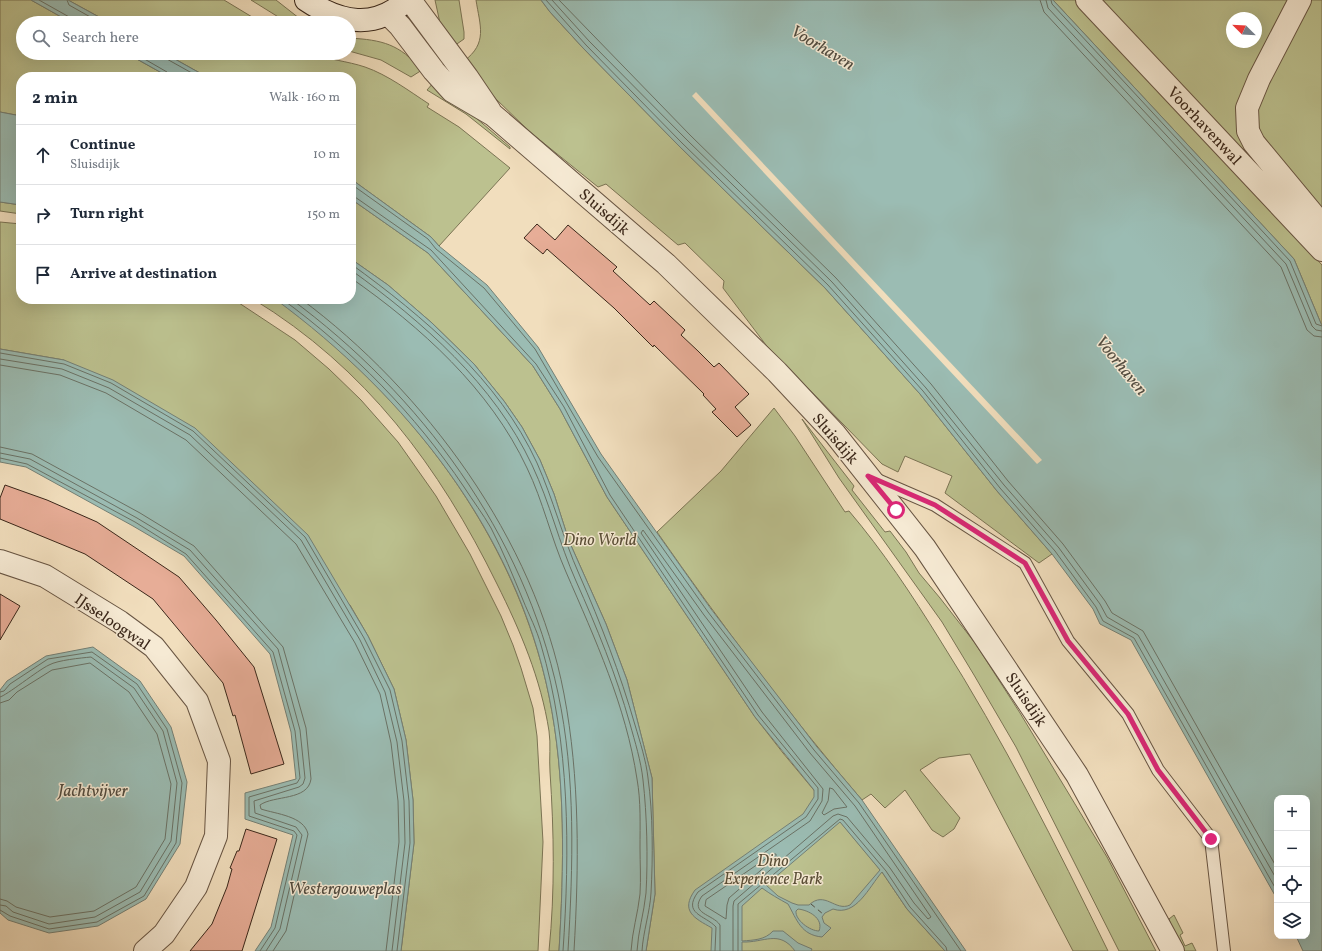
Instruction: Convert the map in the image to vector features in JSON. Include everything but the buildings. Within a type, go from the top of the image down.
[{"type":"street","name":"Sluisdijk","points":[[306,0],[322,11],[335,16]]},
{"type":"street","name":"Sluisdijk","points":[[356,20],[388,14],[408,0],[468,77],[493,115]]},
{"type":"street","name":"Voorhavenwal","points":[[1087,0],[1322,250]]},
{"type":"street","name":"Voorhavenwal","points":[[1300,0],[1259,79],[1247,108],[1248,131],[1254,143],[1322,225]]},
{"type":"street","name":"Sluisdijk","points":[[388,14],[400,26],[434,71],[452,91],[493,115],[666,264],[788,384],[836,434],[925,548],[1077,775],[1173,951]]},
{"type":"street","name":"IJsseloogwal","points":[[0,561],[45,576],[120,622],[154,647],[197,701],[219,761],[216,836],[196,887],[164,934],[145,951]]},
{"type":"lane","points":[[868,476],[935,505],[1025,563],[1068,641],[1128,714],[1158,770],[1211,839],[1224,951]]},
{"type":"green space","points":[[0,0],[31,0],[60,16],[16,16],[16,60],[139,60],[160,72],[16,72],[16,115],[0,112]]},
{"type":"green space","points":[[68,0],[224,0],[250,16],[97,16]]},
{"type":"green space","points":[[251,0],[276,0],[296,16],[277,16]]},
{"type":"green space","points":[[435,0],[459,0],[464,39],[454,46],[440,23]]},
{"type":"green space","points":[[476,0],[541,0],[583,48],[679,146],[825,288],[920,394],[997,491],[1052,554],[1039,563],[945,493],[952,476],[905,456],[898,472],[882,464],[766,345],[723,288],[724,281],[685,243],[678,245],[606,184],[598,187],[530,132],[496,99],[464,61],[477,48],[479,41],[480,26]]},
{"type":"green space","points":[[1053,0],[1076,0],[1322,265],[1322,326],[1294,259]]},
{"type":"green space","points":[[1098,0],[1291,0],[1237,123],[1322,238]]},
{"type":"green space","points":[[1311,0],[1322,0],[1322,212],[1264,142],[1260,132],[1257,116],[1259,100]]},
{"type":"green space","points":[[356,39],[372,40],[390,45],[406,54],[422,70],[411,77],[381,60],[356,53]]},
{"type":"green space","points":[[177,60],[338,60],[365,67],[390,79],[429,104],[427,107],[459,127],[510,168],[439,246],[431,237],[356,183],[356,72],[198,72]]},
{"type":"green space","points":[[434,82],[510,147],[510,149],[466,114],[427,90]]},
{"type":"green space","points":[[0,202],[16,204],[16,213],[0,211]]},
{"type":"green space","points":[[356,203],[428,253],[533,366],[560,409],[607,497],[755,717],[882,872],[907,909],[945,951],[646,951],[655,894],[652,778],[627,680],[606,624],[569,541],[554,494],[540,460],[522,427],[504,401],[474,364],[432,323],[388,285],[356,263]]},
{"type":"green space","points":[[0,222],[16,224],[16,304],[241,304],[295,340],[329,369],[361,400],[398,442],[436,496],[470,554],[501,616],[521,668],[533,708],[537,736],[543,842],[538,951],[401,951],[414,843],[413,800],[406,740],[394,689],[368,636],[350,605],[64,360],[0,349]]},
{"type":"green space","points":[[261,304],[283,304],[335,347],[393,403],[453,478],[479,518],[502,560],[521,604],[537,649],[555,727],[561,791],[563,855],[559,951],[549,951],[553,862],[549,731],[541,693],[529,655],[506,601],[474,541],[450,499],[424,460],[396,423],[365,388],[331,356],[294,326]]},
{"type":"green space","points":[[774,408],[795,436],[845,512],[849,511],[897,574],[963,677],[986,715],[1028,793],[1108,951],[1073,951],[970,754],[939,758],[920,770],[960,818],[954,829],[943,837],[932,830],[905,790],[885,808],[871,794],[862,800],[756,669],[657,532],[721,471]]},
{"type":"green space","points":[[802,419],[854,486],[852,490],[885,532],[890,531],[906,552],[919,573],[975,643],[1020,713],[1107,857],[1156,951],[1119,951],[1016,747],[974,675],[942,622],[839,478]]},
{"type":"green space","points":[[1174,915],[1183,933],[1180,935],[1185,946],[1192,943],[1196,951],[1183,951],[1173,932],[1169,919]]},
{"type":"water","points":[[31,0],[68,0],[97,16],[60,16]]},
{"type":"water","name":"Voorhaven","points":[[541,0],[1053,0],[1294,259],[1322,326],[1322,951],[1303,951],[1297,939],[1310,939],[1310,795],[1274,795],[1274,894],[1131,640],[1100,624],[1093,609],[1052,554],[997,491],[920,394],[825,288],[679,146],[550,12]]},
{"type":"water","points":[[139,60],[177,60],[198,72],[160,72]]},
{"type":"water","points":[[0,112],[16,115],[16,204],[0,202]]},
{"type":"water","points":[[356,183],[431,237],[439,246],[487,285],[538,347],[601,454],[711,609],[817,747],[862,800],[966,951],[945,951],[907,909],[882,872],[855,905],[849,909],[833,909],[825,913],[822,917],[824,923],[831,928],[822,937],[815,936],[804,930],[800,926],[788,904],[762,888],[742,906],[742,941],[763,938],[773,931],[783,931],[798,943],[812,949],[811,951],[795,951],[783,940],[771,939],[742,942],[742,951],[711,951],[712,928],[695,917],[689,909],[689,903],[695,890],[803,814],[814,797],[814,790],[755,717],[607,497],[560,409],[533,366],[428,253],[356,203]],"holes":[[[840,822],[880,870],[850,905],[845,906],[840,906],[825,900],[815,901],[809,905],[798,905],[778,896],[766,885]],[[798,909],[806,911],[814,916],[819,922],[819,931],[811,929],[798,918],[796,914]]]},
{"type":"water","points":[[356,263],[388,285],[432,323],[474,364],[504,401],[522,427],[540,460],[554,494],[569,541],[606,624],[627,680],[652,778],[655,894],[646,951],[559,951],[563,855],[561,791],[555,727],[549,696],[533,636],[511,579],[483,524],[449,473],[411,424],[369,379],[323,337],[281,304],[356,304]]},
{"type":"water","name":"Westergouweplas","points":[[0,349],[64,360],[113,380],[195,428],[308,535],[368,636],[394,689],[406,740],[413,800],[414,843],[401,951],[255,951],[271,927],[293,835],[245,819],[245,793],[296,779],[291,732],[270,654],[184,556],[26,467],[0,462]]},
{"type":"water","name":"Jachtvijver","points":[[93,647],[140,681],[171,727],[187,782],[180,844],[146,899],[98,926],[49,933],[8,920],[0,913],[0,690],[7,681],[46,656]]},
{"type":"pier","points":[[696,92],[1042,460],[1037,464],[692,96]]},
{"type":"ferry route","points":[[811,904],[823,914]]},
{"type":"route","points":[[896,510],[868,476],[935,505],[1025,563],[1068,641],[1128,714],[1158,770],[1211,839]]},
{"type":"park label","name":"Dino World","points":[[600,539]]},
{"type":"park label","name":"Dino Experience Park","points":[[773,869]]}]
